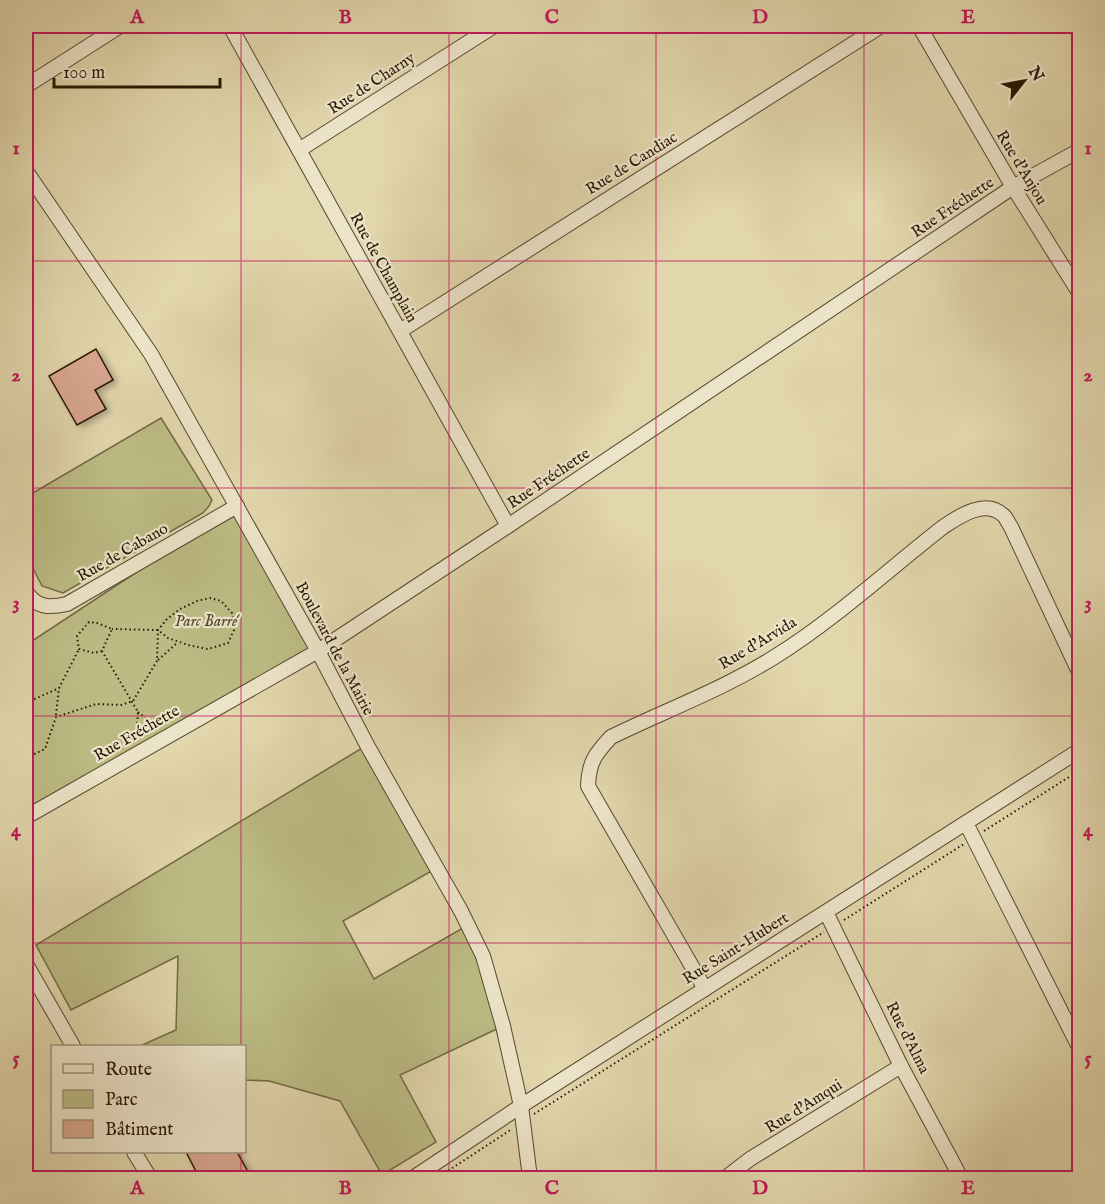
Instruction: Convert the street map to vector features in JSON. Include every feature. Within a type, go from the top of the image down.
[{"type":"street","points":[[26,86],[120,26]]},
{"type":"street","name":"Rue de Champlain","points":[[230,26],[508,526]]},
{"type":"street","name":"Rue de Charny","points":[[299,150],[494,26]]},
{"type":"street","name":"Rue de Candiac","points":[[400,331],[881,26]]},
{"type":"street","name":"Rue d'Anjou","points":[[919,26],[1013,188],[1080,294]]},
{"type":"street","name":"Rue Fréchette","points":[[26,817],[318,651],[1013,188],[1080,150]]},
{"type":"street","name":"Boulevard de la Mairie","points":[[26,171],[151,354],[461,911],[483,956],[503,1026],[521,1106],[530,1179]]},
{"type":"street","name":"Rue de Cabano","points":[[26,591],[40,605],[53,607],[67,604],[237,506]]},
{"type":"street","name":"Rue d'Arvida","points":[[705,989],[588,786],[589,769],[597,752],[611,737],[740,677],[776,656],[815,629],[943,527],[966,512],[985,507],[1002,513],[1011,526],[1080,674]]},
{"type":"street","name":"Rue Saint-Hubert","points":[[413,1179],[521,1106],[1080,750]]},
{"type":"street","points":[[966,823],[1080,1049]]},
{"type":"street","name":"Rue d'Alma","points":[[826,912],[901,1066],[961,1179]]},
{"type":"street","points":[[26,968],[72,1045]]},
{"type":"street","name":"Rue d'Amqui","points":[[727,1179],[750,1160],[901,1066]]},
{"type":"street","points":[[135,1153],[150,1179]]},
{"type":"path","points":[[26,758],[33,757],[45,749],[56,717],[59,688],[79,649],[77,636],[89,622],[98,622],[112,629],[158,630],[178,642],[208,649],[228,643],[234,630],[232,613],[221,601],[210,598],[180,609],[158,630],[157,661]]},
{"type":"path","points":[[102,651],[112,629]]},
{"type":"path","points":[[56,717],[96,704],[121,705],[133,701],[157,661],[178,642]]},
{"type":"path","points":[[79,649],[94,653],[102,651]]},
{"type":"path","points":[[102,651],[138,712],[167,736]]},
{"type":"path","points":[[26,704],[59,688]]},
{"type":"path","points":[[134,755],[138,712]]},
{"type":"path","name":"Rue Saint-Hubert","points":[[437,1179],[522,1121],[1080,770]]},
{"type":"green space","points":[[161,418],[212,500],[209,506],[203,513],[63,593],[42,586],[26,555],[26,497]]},
{"type":"green space","name":"Parc Barré","points":[[237,506],[318,651],[26,817],[26,645]]},
{"type":"green space","points":[[367,745],[437,868],[343,921],[374,979],[468,925],[503,1026],[400,1075],[436,1142],[382,1175],[340,1101],[269,1081],[246,1080],[246,1045],[142,1045],[176,1030],[178,956],[71,1010],[36,945]]},
{"type":"building","points":[[96,349],[113,380],[95,390],[106,409],[77,425],[49,376]]},
{"type":"building","points":[[187,1153],[238,1153],[252,1179],[200,1179]]}]
